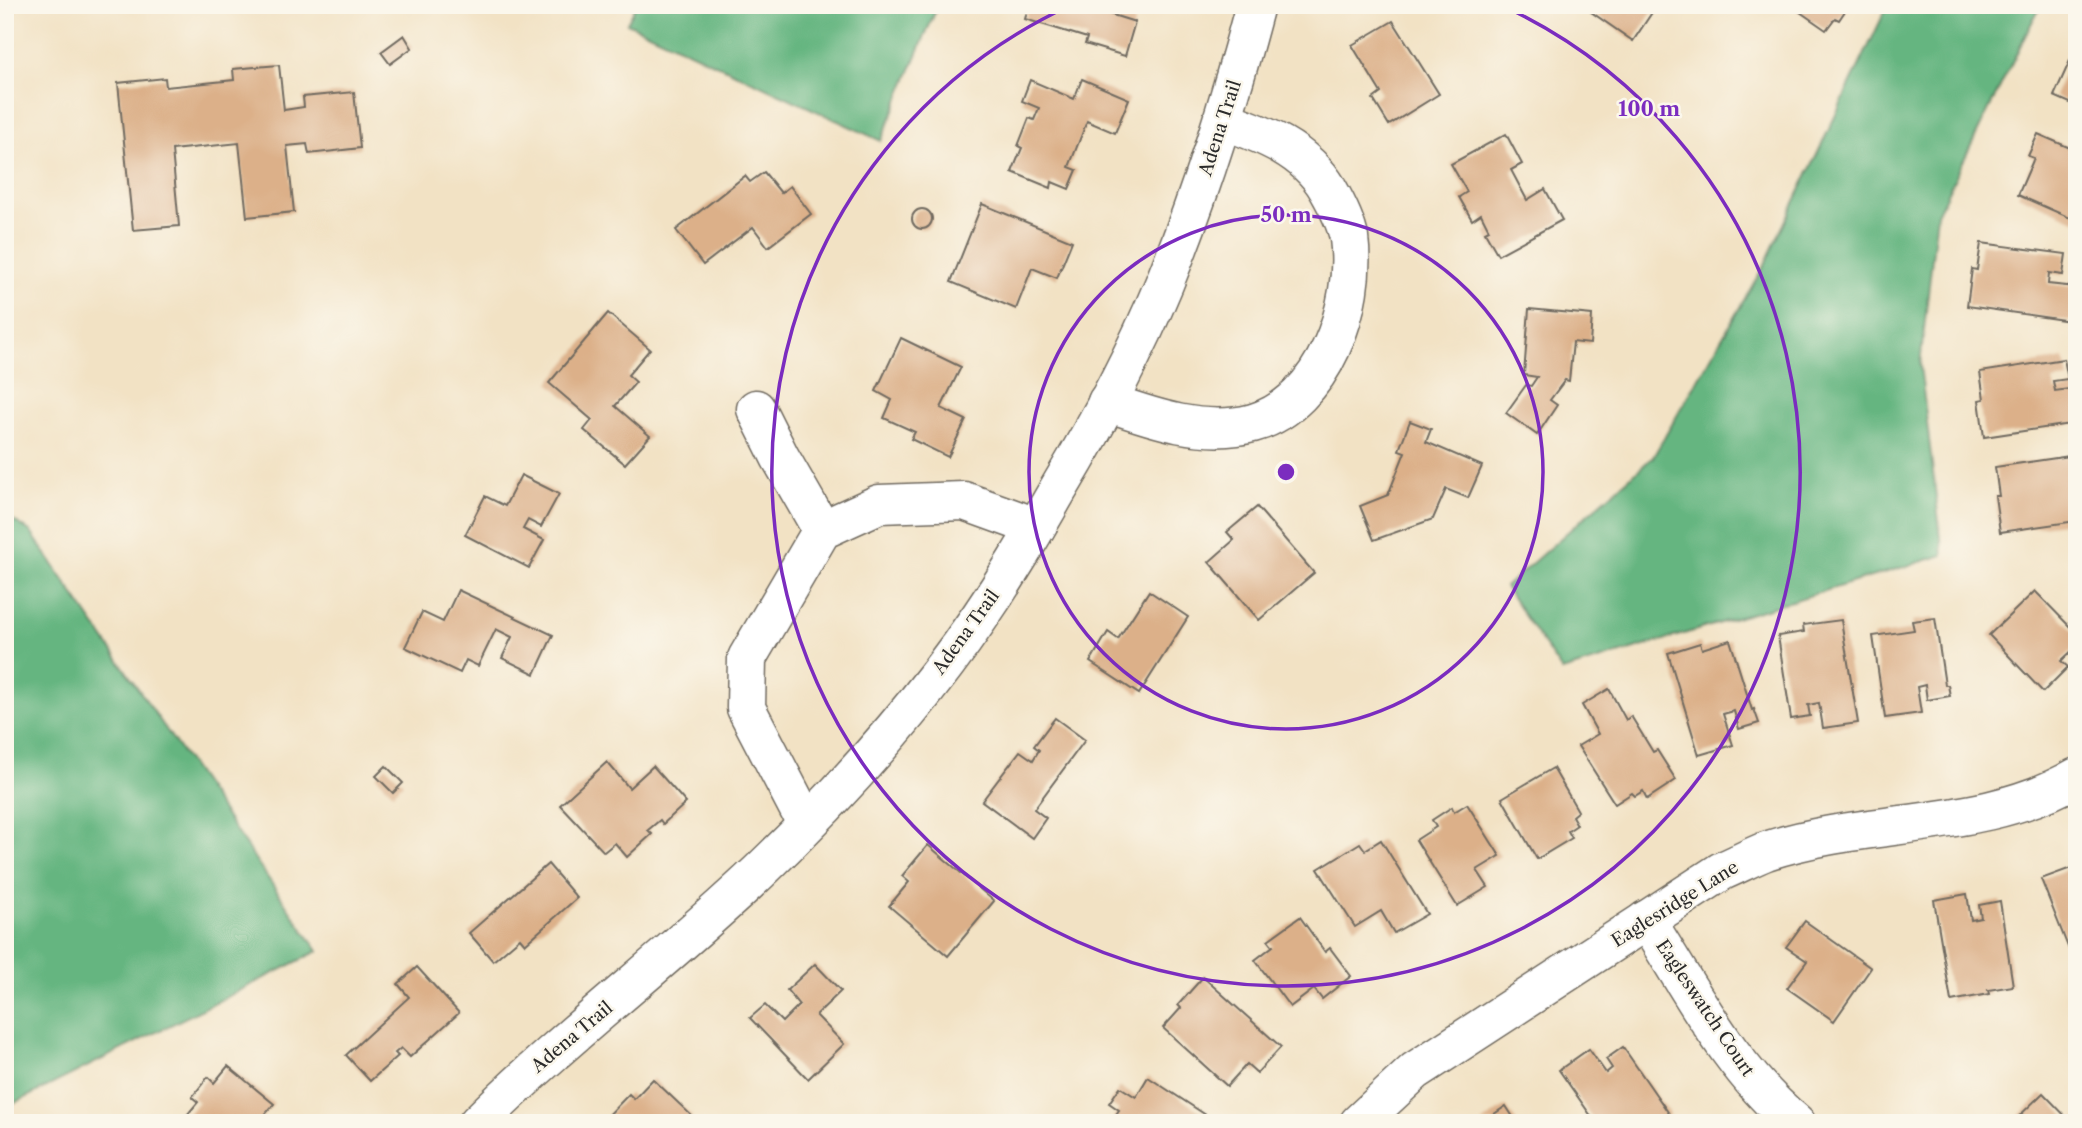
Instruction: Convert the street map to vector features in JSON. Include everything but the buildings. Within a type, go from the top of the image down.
[{"type":"street","name":"Adena Trail","points":[[478,1123],[521,1080],[664,958],[760,871],[876,750],[950,656],[1036,527],[1107,402],[1163,286],[1205,178],[1255,5]]},
{"type":"street","points":[[1107,402],[1169,422],[1195,426],[1252,423],[1278,413],[1296,400],[1316,378],[1331,348],[1341,321],[1350,260],[1348,236],[1338,209],[1327,187],[1308,165],[1286,146],[1261,133],[1223,120]]},
{"type":"street","points":[[756,409],[822,530]]},
{"type":"street","points":[[807,823],[746,708],[747,658],[822,530],[879,504],[964,501],[1036,527]]},
{"type":"street","name":"Eaglesridge Lane","points":[[1359,1123],[1415,1071],[1722,871],[1766,852],[1819,838],[2013,806],[2050,792],[2077,777]]},
{"type":"street","name":"Eagleswatch Court","points":[[1646,920],[1735,1058],[1768,1098],[1796,1123]]},
{"type":"green space","points":[[636,5],[938,5],[881,141],[627,23]]},
{"type":"green space","points":[[1888,5],[2043,5],[2034,18],[1937,214],[1920,365],[1943,555],[1562,671],[1505,587],[1653,457],[1765,264]]},
{"type":"green space","points":[[5,515],[30,531],[318,951],[5,1108]]}]
